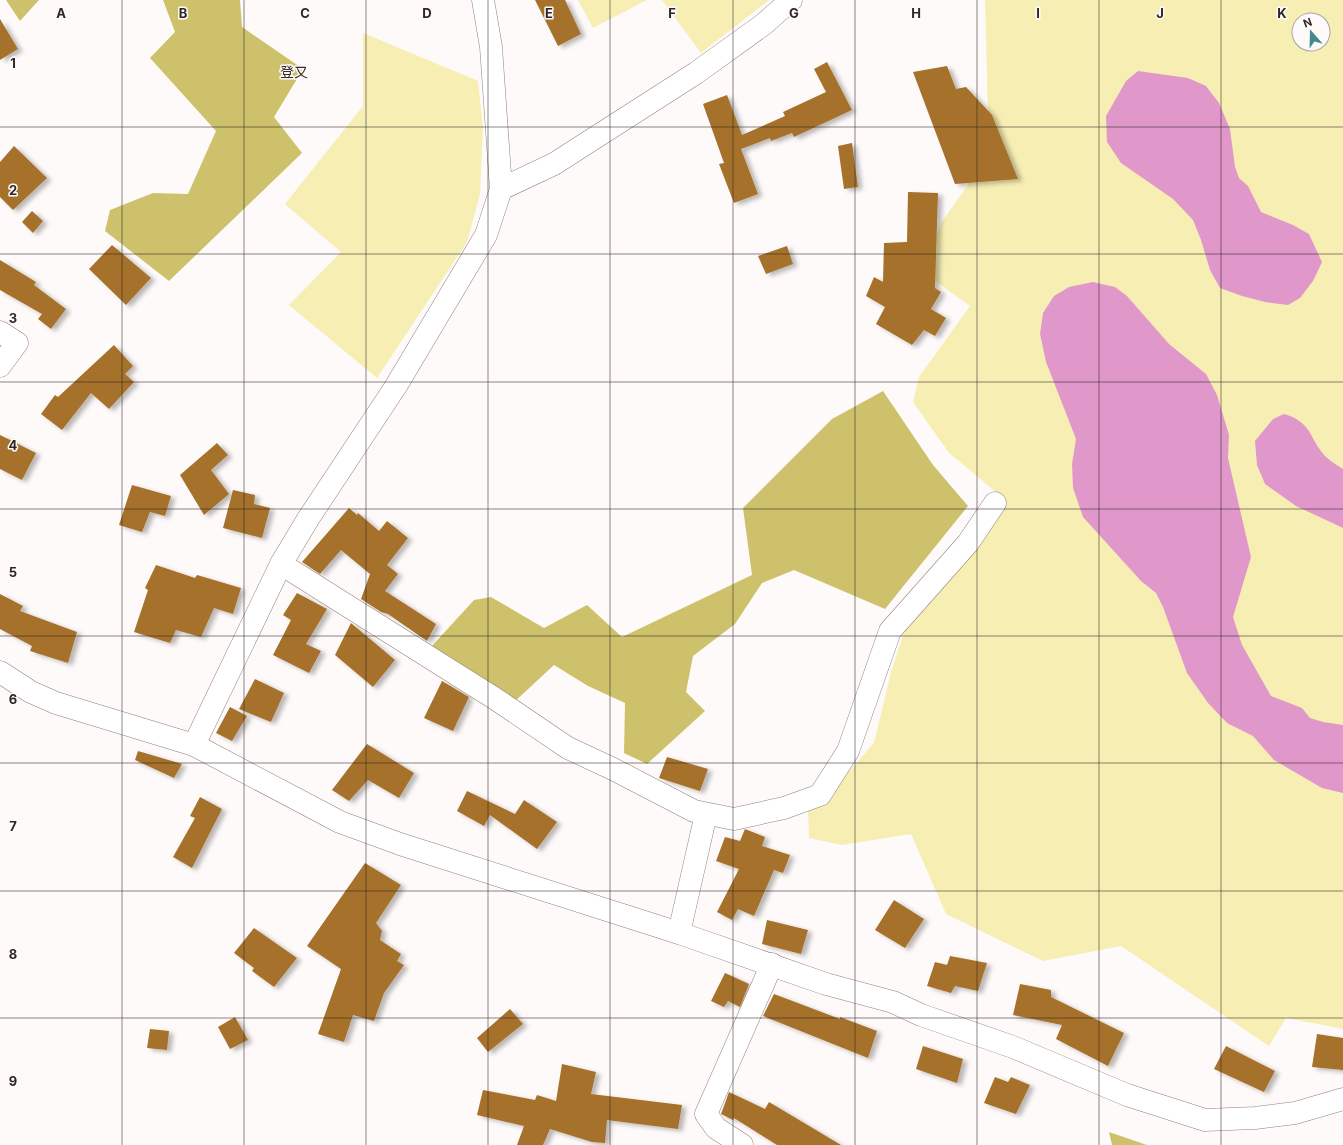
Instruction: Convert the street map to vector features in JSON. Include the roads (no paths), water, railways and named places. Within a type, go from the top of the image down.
[{"type":"street","points":[[194,745],[281,564],[308,518],[396,386],[486,235],[501,189],[491,47],[483,0]]},
{"type":"street","points":[[501,189],[554,164],[696,73],[764,24],[791,0]]},
{"type":"street","points":[[0,332],[17,343],[0,366]]},
{"type":"street","points":[[281,564],[494,698],[568,748],[613,769],[694,811],[734,819],[784,808],[820,795],[848,751],[890,631],[968,543],[995,503]]},
{"type":"street","points":[[0,672],[31,692],[56,703],[194,745],[340,822],[400,844],[679,933],[826,984],[893,1002],[921,1015],[1013,1047],[1127,1095],[1205,1120],[1255,1118],[1295,1113],[1343,1098]]},
{"type":"street","points":[[679,933],[706,814]]},
{"type":"street","points":[[742,1145],[716,1128],[706,1114],[772,964]]},
{"type":"district","name":"登又","points":[[294,71]]}]
